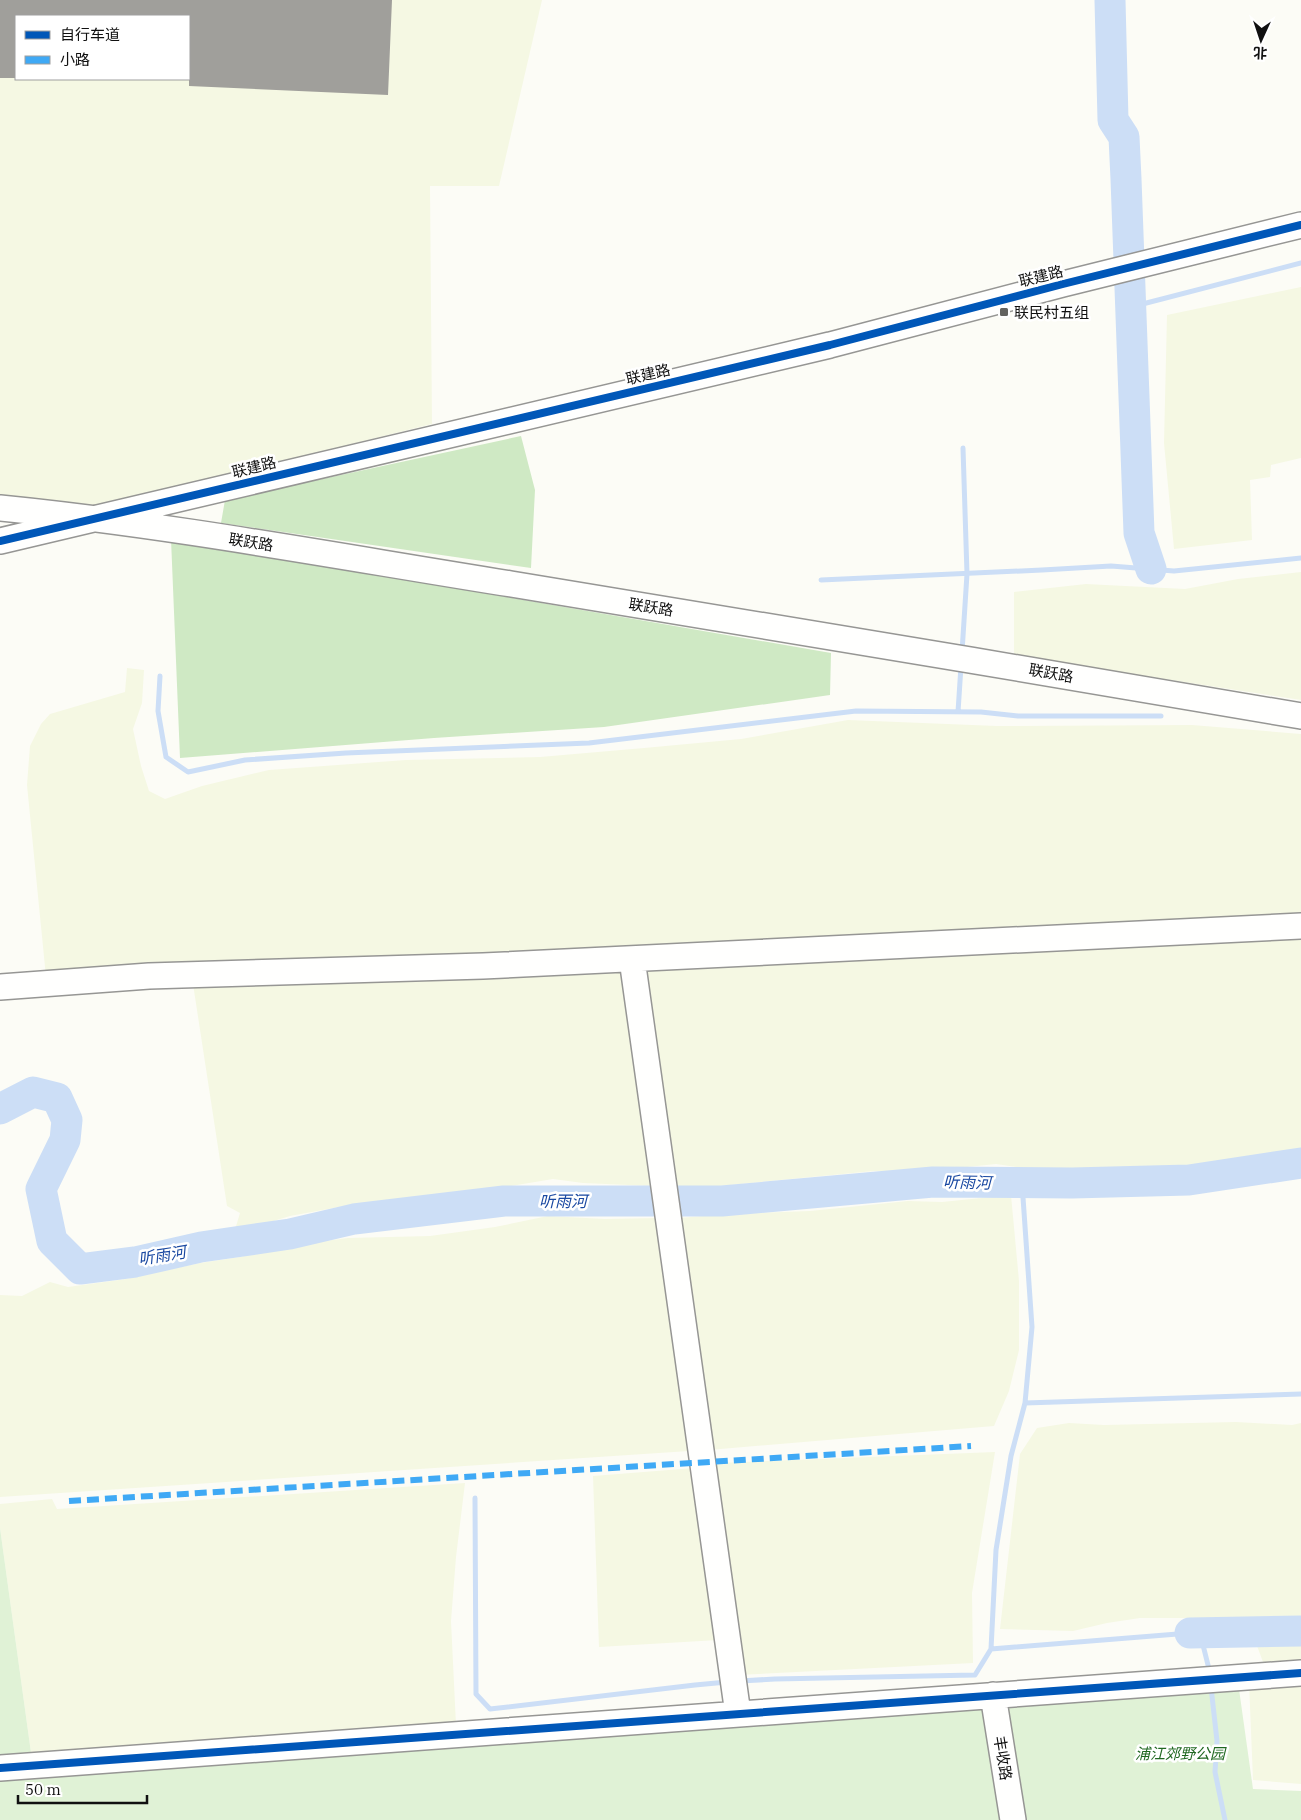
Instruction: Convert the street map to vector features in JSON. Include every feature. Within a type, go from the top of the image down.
[{"type":"street","name":"联建路","points":[[0,541],[830,345],[1062,284],[1301,225]]},
{"type":"street","name":"联跃路","points":[[0,508],[100,518],[930,653],[1301,716]]},
{"type":"street","points":[[0,987],[149,976],[473,966],[1301,926]]},
{"type":"street","points":[[632,959],[738,1714]]},
{"type":"street","points":[[0,1768],[1301,1672]]},
{"type":"street","name":"丰收路","points":[[993,1695],[1013,1820]]},
{"type":"green space","points":[[0,0],[542,0],[499,186],[430,186],[432,424],[98,507],[0,497]]},
{"type":"green space","points":[[1301,287],[1301,458],[1271,465],[1270,477],[1250,480],[1252,540],[1174,549],[1164,443],[1167,315]]},
{"type":"green space","points":[[521,436],[535,490],[531,568],[221,523],[225,500]]},
{"type":"green space","points":[[171,539],[831,653],[830,695],[604,727],[180,758]]},
{"type":"green space","points":[[1301,572],[1301,700],[1014,656],[1014,592],[1086,584],[1185,589],[1238,579]]},
{"type":"green space","points":[[127,668],[144,670],[142,703],[133,729],[149,791],[165,799],[202,786],[269,770],[406,760],[540,757],[741,739],[848,720],[997,726],[1192,725],[1301,734],[1301,913],[46,977],[27,785],[30,746],[41,724],[50,714],[125,692]]},
{"type":"green space","points":[[1301,934],[1301,1152],[1242,1164],[1178,1166],[1129,1171],[1051,1172],[996,1164],[929,1171],[874,1171],[668,1191],[639,978],[647,967]]},
{"type":"green space","points":[[618,966],[627,977],[652,1186],[583,1183],[553,1179],[426,1200],[393,1199],[350,1205],[290,1216],[234,1233],[240,1213],[227,1206],[193,984]]},
{"type":"green space","points":[[1011,1195],[1019,1281],[1019,1350],[1009,1391],[994,1426],[709,1450],[679,1218],[810,1211],[908,1201],[942,1202]]},
{"type":"green space","points":[[548,1216],[605,1219],[658,1218],[689,1451],[0,1497],[0,1295],[22,1296],[50,1282],[68,1287],[126,1279],[200,1263],[240,1257],[284,1246],[348,1238],[430,1236],[495,1227]]},
{"type":"green space","points":[[1236,1422],[1292,1425],[1301,1423],[1301,1661],[1263,1662],[1253,1635],[1248,1628],[1233,1621],[1206,1618],[1140,1618],[1073,1631],[1000,1629],[1020,1454],[1037,1428],[1069,1423],[1104,1425]]},
{"type":"green space","points":[[995,1452],[972,1593],[973,1663],[737,1675],[710,1467],[717,1463]]},
{"type":"green space","points":[[694,1468],[718,1640],[599,1647],[593,1476]]},
{"type":"green space","points":[[465,1483],[451,1621],[456,1725],[32,1760],[0,1528],[0,1504],[52,1499],[57,1509]]},
{"type":"green space","name":"浦江郊野公园","points":[[0,1528],[32,1760],[1238,1682],[1253,1789],[1301,1791],[1301,1820],[0,1820]]},
{"type":"green space","points":[[1301,1678],[1301,1784],[1253,1780],[1249,1682]]},
{"type":"building","points":[[0,0],[392,0],[388,95],[189,86],[190,15],[15,15],[15,78],[0,78]]},
{"type":"waterway","points":[[1110,0],[1113,120],[1124,137],[1139,533],[1151,569]]},
{"type":"waterway","points":[[1131,307],[1301,263]]},
{"type":"waterway","points":[[962,652],[967,574],[963,448]]},
{"type":"waterway","points":[[821,580],[1111,566],[1174,571],[1301,558]]},
{"type":"waterway","points":[[958,712],[961,666]]},
{"type":"waterway","points":[[160,676],[158,711],[166,757],[188,772],[245,760],[346,753],[589,743],[856,711],[981,712],[1018,716],[1161,716]]},
{"type":"waterway","name":"听雨河","points":[[0,1109],[33,1092],[57,1098],[67,1120],[65,1140],[41,1189],[52,1241],[80,1269],[135,1262],[201,1247],[290,1234],[354,1219],[504,1201],[722,1201],[933,1182],[1072,1183],[1189,1180],[1301,1163]]},
{"type":"waterway","points":[[1022,1183],[1032,1327],[1025,1403],[1011,1456],[996,1550],[991,1649],[1190,1633],[1202,1641],[1210,1673]]},
{"type":"waterway","points":[[1025,1403],[1301,1394]]},
{"type":"waterway","points":[[475,1498],[476,1694],[490,1709],[727,1682]]},
{"type":"waterway","points":[[1190,1633],[1301,1631]]},
{"type":"waterway","points":[[740,1681],[975,1675],[991,1649]]},
{"type":"waterway","points":[[1211,1687],[1217,1741],[1215,1772],[1225,1820]]},
{"type":"marked path","points":[[69,1501],[971,1446]]},
{"type":"cycle path","points":[[0,541],[830,345],[1063,284],[1301,225]]},
{"type":"cycle path","points":[[0,1768],[1301,1673]]},
{"type":"place","name":"联民村五组","points":[[1004,312]]}]
